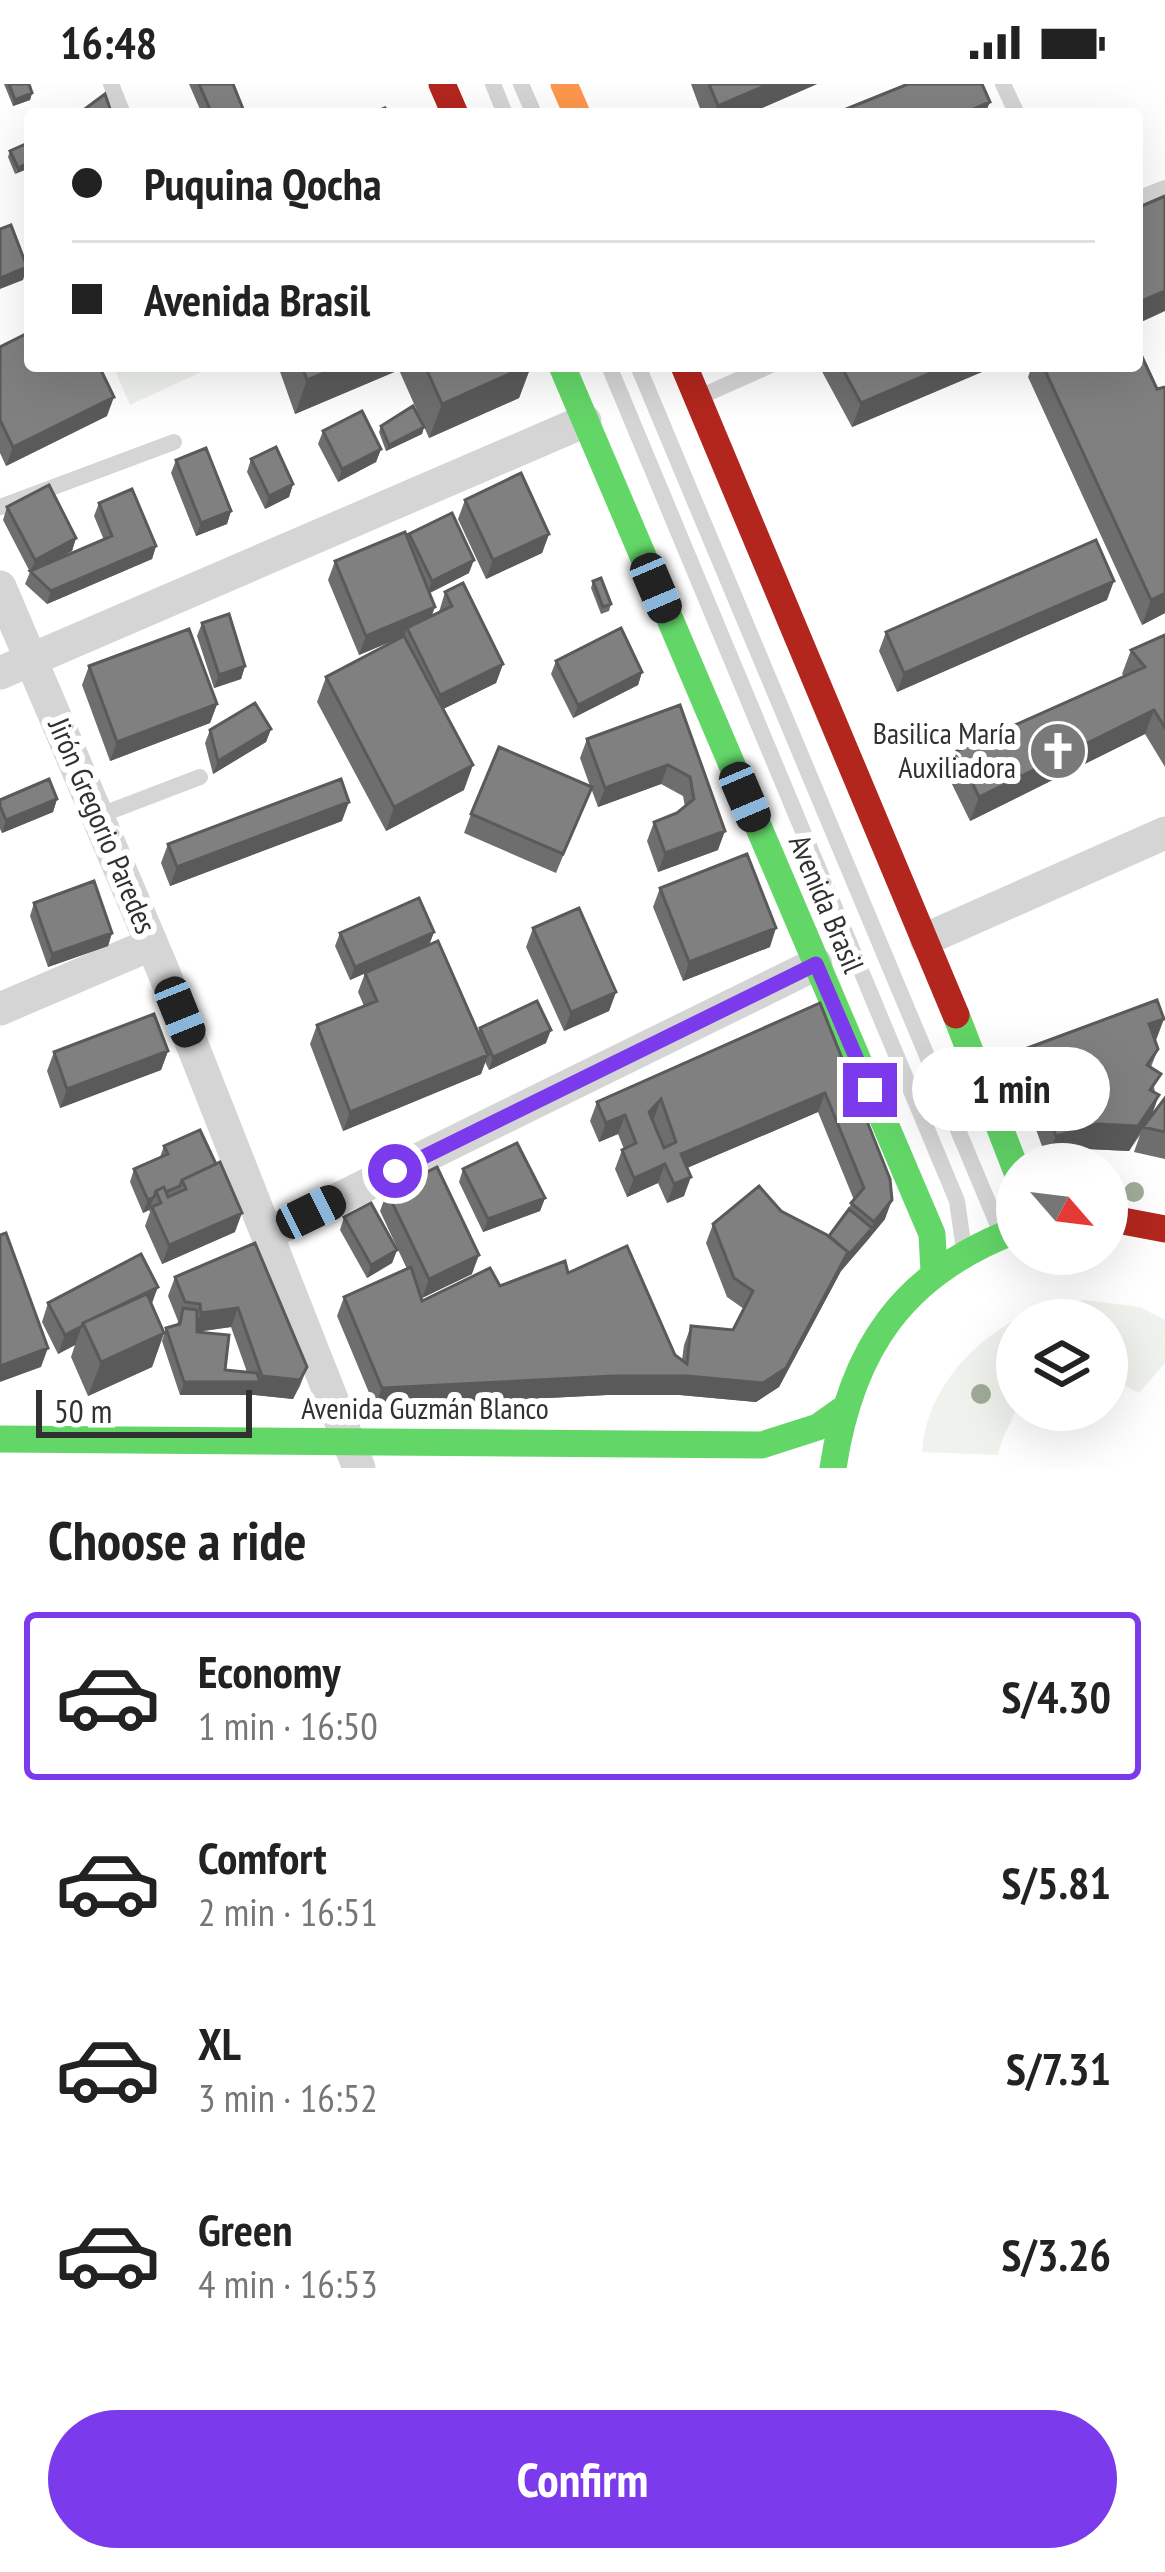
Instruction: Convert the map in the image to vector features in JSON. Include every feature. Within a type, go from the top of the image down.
[{"type":"main road","name":"Avenida Brasil","points":[[565,372],[932,1234],[934,1272]]},
{"type":"main road","points":[[686,372],[926,939],[1006,1143]]},
{"type":"main road","points":[[1128,1222],[1165,1228]]},
{"type":"main road","points":[[833,1468],[842,1410],[876,1334],[934,1272],[996,1238]]},
{"type":"main road","name":"Avenida Guzmán Blanco","points":[[0,1439],[355,1455],[762,1445],[818,1427],[842,1410]]},
{"type":"street","points":[[15,666],[585,421]]},
{"type":"street","name":"Jirón Gregorio Paredes","points":[[0,587],[15,666],[98,816],[355,1455]]},
{"type":"street","points":[[926,939],[1165,833]]},
{"type":"street","points":[[0,1009],[152,944]]},
{"type":"street","points":[[269,1233],[816,964]]},
{"type":"street","points":[[0,1449],[8,1468]]},
{"type":"lane","name":"Avenida Brasil","points":[[611,372],[957,1202],[964,1252]]},
{"type":"lane","name":"Avenida Brasil","points":[[641,372],[996,1199]]},
{"type":"lane","points":[[697,398],[756,372]]},
{"type":"lane","points":[[0,507],[174,442]]},
{"type":"lane","points":[[98,816],[200,777]]},
{"type":"shaded area","points":[[116,372],[201,372],[130,405]]},
{"type":"shaded area","points":[[1128,1306],[1165,1320],[1165,1363],[1139,1393],[1128,1388]]},
{"type":"shaded area","points":[[994,1333],[996,1431],[1007,1431],[998,1455],[922,1452],[931,1412],[950,1376]]},
{"type":"building","points":[[9,84],[29,84],[32,93],[15,100]]},
{"type":"building","points":[[199,84],[233,84],[243,108],[209,108]]},
{"type":"building","points":[[709,84],[769,84],[718,106]]},
{"type":"building","points":[[908,84],[982,84],[990,102],[976,108],[849,108]]},
{"type":"building","points":[[105,94],[110,108],[86,108]]},
{"type":"building","points":[[24,145],[24,165],[18,168],[10,151]]},
{"type":"building","points":[[1165,196],[1165,291],[1143,300],[1143,205]]},
{"type":"building","points":[[11,225],[24,268],[0,278],[0,229]]},
{"type":"building","points":[[24,335],[24,372],[102,372],[114,397],[13,447],[0,420],[0,347]]},
{"type":"building","points":[[1143,359],[1157,389],[1165,387],[1165,593],[1151,600],[1046,372],[1143,372]]},
{"type":"building","points":[[428,372],[514,372],[442,404]]},
{"type":"building","points":[[844,372],[933,372],[861,403]]},
{"type":"building","points":[[413,406],[424,427],[389,445],[381,426]]},
{"type":"building","points":[[362,411],[381,449],[342,469],[323,431]]},
{"type":"building","points":[[276,447],[293,484],[269,496],[251,459]]},
{"type":"building","points":[[206,448],[231,511],[201,523],[176,460]]},
{"type":"building","points":[[521,473],[549,534],[493,560],[465,500]]},
{"type":"building","points":[[49,485],[76,538],[35,560],[7,507]]},
{"type":"building","points":[[132,489],[156,546],[51,591],[30,571],[112,536],[99,503]]},
{"type":"building","points":[[452,513],[474,560],[432,581],[409,534]]},
{"type":"building","points":[[405,532],[435,607],[366,636],[335,561]]},
{"type":"building","points":[[1096,540],[1114,581],[904,673],[886,632]]},
{"type":"building","points":[[601,578],[611,604],[603,607],[593,581]]},
{"type":"building","points":[[463,583],[503,664],[440,695],[407,628],[452,606],[445,592]]},
{"type":"building","points":[[229,614],[245,666],[219,675],[202,623]]},
{"type":"building","points":[[621,628],[642,672],[578,705],[556,661]]},
{"type":"building","points":[[189,629],[217,704],[117,742],[89,666]]},
{"type":"building","points":[[1165,635],[1165,728],[1154,710],[979,797],[957,751],[1145,667],[1131,650]]},
{"type":"building","points":[[404,636],[473,765],[394,807],[326,677]]},
{"type":"building","points":[[255,703],[271,729],[218,761],[210,730]]},
{"type":"building","points":[[680,705],[725,831],[665,853],[654,822],[677,813],[694,799],[690,777],[668,765],[605,788],[587,739]]},
{"type":"building","points":[[499,747],[592,787],[563,854],[471,814]]},
{"type":"building","points":[[49,779],[57,799],[6,820],[0,800]]},
{"type":"building","points":[[341,779],[349,802],[177,867],[168,844]]},
{"type":"building","points":[[747,854],[776,928],[689,962],[660,888]]},
{"type":"building","points":[[94,881],[112,933],[52,954],[34,903]]},
{"type":"building","points":[[419,898],[434,932],[355,967],[340,933]]},
{"type":"building","points":[[579,908],[616,992],[571,1012],[533,928]]},
{"type":"building","points":[[438,941],[488,1055],[350,1112],[317,1025],[377,1001],[365,973]]},
{"type":"building","points":[[1157,1000],[1164,1019],[1149,1024],[1158,1049],[1147,1065],[1161,1074],[1150,1090],[1159,1095],[1138,1126],[1097,1124],[1056,1136],[1025,1049]]},
{"type":"building","points":[[537,1001],[551,1030],[493,1057],[480,1028]]},
{"type":"building","points":[[820,1003],[890,1179],[892,1200],[874,1222],[851,1203],[864,1188],[825,1093],[681,1154],[691,1177],[674,1184],[665,1164],[634,1178],[622,1150],[636,1143],[625,1115],[606,1123],[597,1102]],"holes":[[[661,1099],[676,1142],[664,1148],[649,1112]]]},
{"type":"building","points":[[154,1014],[168,1051],[67,1089],[54,1052]]},
{"type":"building","points":[[1165,1098],[1165,1132],[1143,1127]]},
{"type":"building","points":[[200,1130],[216,1164],[182,1180],[180,1186],[156,1191],[148,1200],[134,1169],[168,1154],[164,1146]]},
{"type":"building","points":[[517,1143],[545,1198],[488,1219],[463,1169]]},
{"type":"building","points":[[220,1162],[242,1213],[169,1245],[152,1207],[161,1203],[156,1191],[164,1187],[168,1197],[186,1189],[182,1180]]},
{"type":"building","points":[[437,1167],[479,1255],[429,1279],[387,1192]]},
{"type":"building","points":[[759,1186],[781,1211],[848,1252],[786,1368],[763,1383],[614,1376],[382,1388],[344,1297],[411,1267],[422,1301],[490,1268],[500,1286],[565,1261],[568,1273],[627,1246],[675,1355],[687,1364],[691,1326],[733,1330],[753,1291],[734,1278],[713,1224]]},
{"type":"building","points":[[371,1203],[397,1250],[371,1265],[344,1217]]},
{"type":"building","points":[[849,1209],[872,1228],[846,1258],[848,1252],[829,1236]]},
{"type":"building","points":[[6,1233],[48,1348],[0,1366],[0,1235]]},
{"type":"building","points":[[255,1243],[307,1367],[300,1380],[262,1376],[238,1308],[201,1313],[200,1304],[185,1302],[175,1277]]},
{"type":"building","points":[[141,1254],[158,1287],[65,1335],[48,1303]]},
{"type":"building","points":[[147,1294],[164,1333],[101,1362],[83,1323]]},
{"type":"building","points":[[183,1308],[197,1310],[197,1332],[229,1335],[225,1370],[257,1373],[260,1382],[184,1382],[166,1328],[180,1324]]},
{"type":"traffic: fast","points":[[565,372],[932,1234],[934,1272]]},
{"type":"traffic: fast","points":[[956,1015],[1006,1143]]},
{"type":"traffic: fast","points":[[833,1468],[853,1387],[889,1320],[943,1269],[996,1239]]},
{"type":"traffic: fast","points":[[0,1439],[762,1445],[818,1427],[842,1410]]},
{"type":"traffic: slow","points":[[564,84],[574,108]]},
{"type":"traffic: jam","points":[[442,84],[452,108]]},
{"type":"traffic: jam","points":[[687,372],[956,1015]]},
{"type":"traffic: jam","points":[[1128,1222],[1165,1229]]},
{"type":"place","name":"Basilica María Auxiliadora","points":[[1058,751]]},
{"type":"route","points":[[395,1171],[816,964],[870,1090]]}]
